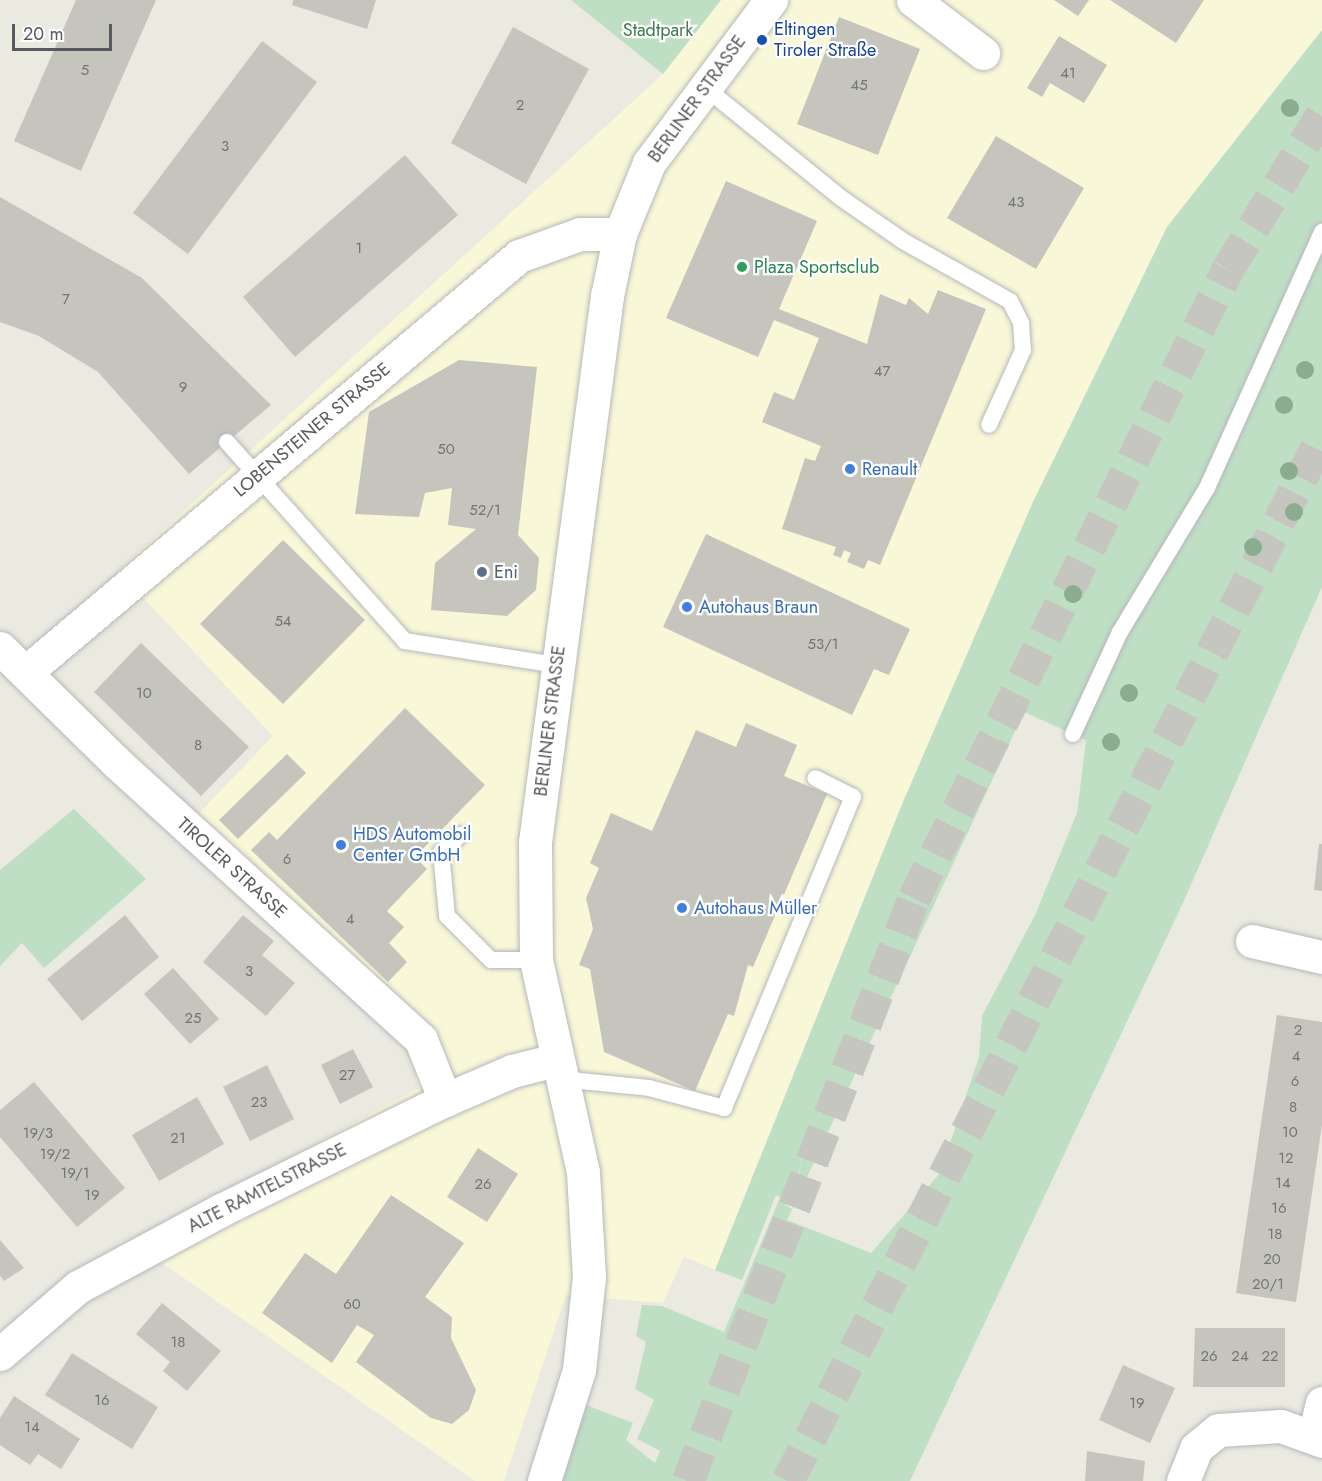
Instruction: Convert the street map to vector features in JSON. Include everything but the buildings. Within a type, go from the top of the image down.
[{"type":"street","name":"BERLINER STRASSE","points":[[544,1481],[579,1370],[589,1277],[583,1173],[536,960],[535,842],[557,664],[620,234],[649,164],[702,85],[771,0]]},
{"type":"street","points":[[913,0],[982,53]]},
{"type":"street","name":"LOBENSTEINER STRASSE","points":[[26,672],[519,256],[580,234],[620,234]]},
{"type":"street","name":"TIROLER STRASSE","points":[[0,648],[225,862],[421,1040],[445,1100]]},
{"type":"street","points":[[1252,941],[1322,957]]},
{"type":"street","name":"ALTE RAMTELSTRASSE","points":[[0,1354],[78,1287],[445,1100],[512,1071],[559,1070]]},
{"type":"street","points":[[1183,1481],[1196,1448],[1218,1430],[1255,1424],[1318,1439],[1322,1403]]},
{"type":"lane","points":[[702,85],[841,198],[1010,301],[1021,323],[1023,350],[989,425]]},
{"type":"lane","points":[[1073,734],[1120,632],[1207,488],[1322,232]]},
{"type":"lane","points":[[227,441],[259,474],[405,641],[557,664]]},
{"type":"lane","points":[[559,1070],[649,1088],[724,1108],[853,797],[815,778]]},
{"type":"lane","points":[[460,835],[441,852],[447,916],[491,960],[536,960]]},
{"type":"shaded area","points":[[721,0],[1322,0],[1322,30],[1167,227],[1033,502],[903,802],[715,1270],[684,1257],[663,1303],[566,1295],[504,1481],[475,1481],[132,1242],[419,1088],[405,1043],[180,833],[273,736],[118,571],[663,74]]},
{"type":"green space","name":"Stadtpark","points":[[571,0],[721,0],[663,74]]},
{"type":"green space","points":[[1322,30],[1322,587],[1182,905],[910,1481],[556,1481],[586,1405],[633,1423],[626,1440],[655,1463],[660,1451],[637,1439],[654,1400],[635,1389],[646,1342],[636,1336],[642,1305],[662,1306],[724,1332],[779,1200],[792,1209],[810,1120],[792,1206],[776,1195],[742,1280],[715,1270],[903,802],[1033,502],[1167,227]],"holes":[[[1024,712],[1086,740],[1077,813],[1035,915],[982,1016],[979,1057],[940,1173],[871,1253],[787,1220]]]},
{"type":"green space","points":[[74,809],[146,879],[44,968],[22,943],[0,966],[0,870]]},
{"type":"tunnel","points":[[688,1481],[914,898],[1228,269],[1322,114]]},
{"type":"tunnel","points":[[788,1481],[1322,437]]},
{"type":"place","name":"Eltingen Tiroler Straße","points":[[762,40]]},
{"type":"place","name":"Plaza Sportsclub","points":[[742,267]]},
{"type":"place","name":"Renault","points":[[850,469]]},
{"type":"place","name":"Eni","points":[[482,572]]},
{"type":"place","name":"Autohaus Braun","points":[[687,607]]},
{"type":"place","name":"HDS Automobil Center GmbH","points":[[341,845]]},
{"type":"place","name":"Autohaus Müller","points":[[682,908]]}]
